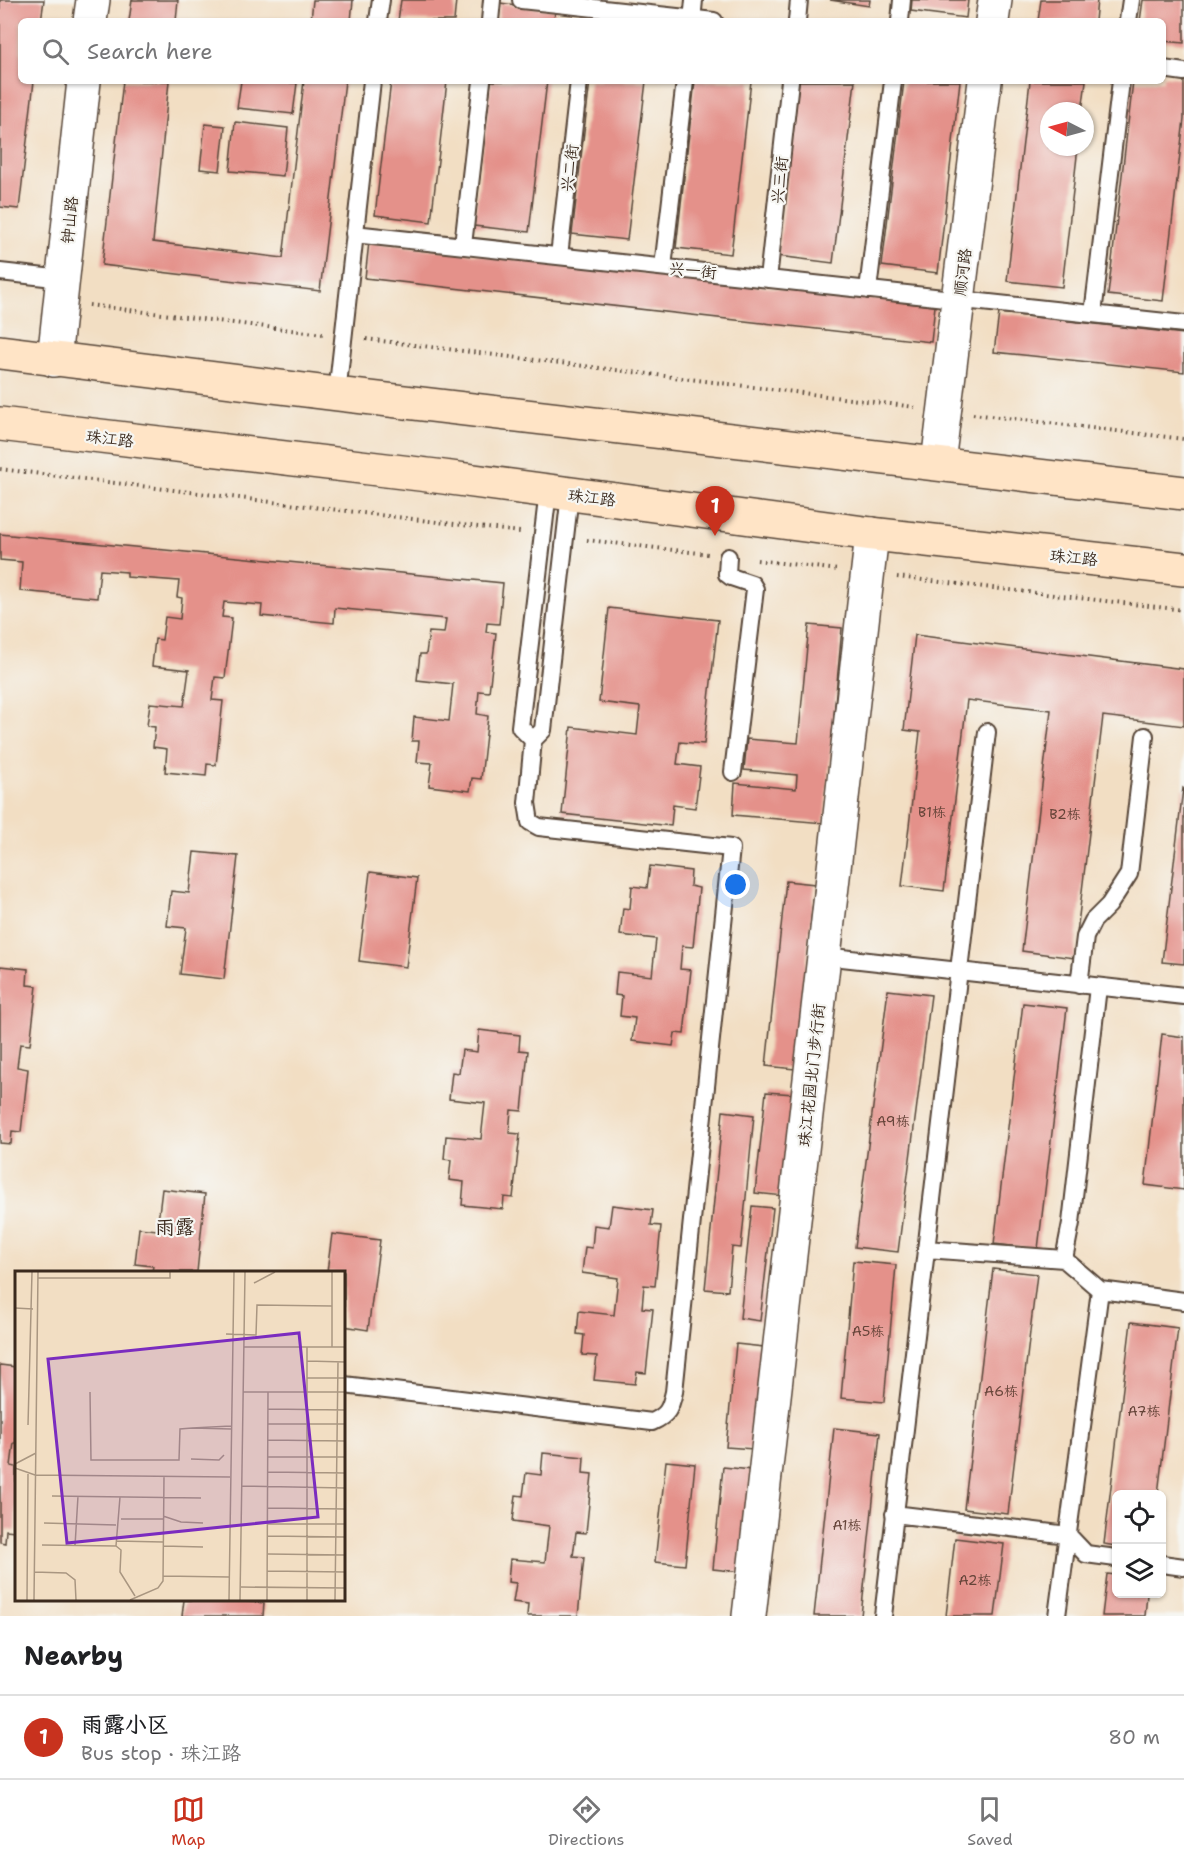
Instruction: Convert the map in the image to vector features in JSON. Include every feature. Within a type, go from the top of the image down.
[{"type":"street","points":[[90,18],[93,0]]},
{"type":"street","points":[[992,18],[995,0]]},
{"type":"street","name":"钟山路","points":[[54,360],[84,84]]},
{"type":"street","name":"顺河路","points":[[938,463],[985,84]]},
{"type":"street","points":[[0,352],[337,394],[1184,493]]},
{"type":"street","name":"珠江路","points":[[0,424],[872,534],[1184,569]]},
{"type":"street","name":"珠江花园北门步行街","points":[[750,1616],[872,534]]},
{"type":"lane","points":[[378,18],[381,0]]},
{"type":"lane","points":[[490,18],[492,0]]},
{"type":"lane","points":[[521,0],[673,18]]},
{"type":"lane","points":[[692,18],[694,0]]},
{"type":"lane","points":[[797,18],[799,0]]},
{"type":"lane","points":[[900,18],[902,0]]},
{"type":"lane","points":[[1128,18],[1131,0]]},
{"type":"lane","points":[[1166,69],[1184,72]]},
{"type":"lane","points":[[337,394],[372,84]]},
{"type":"lane","points":[[463,245],[482,84]]},
{"type":"lane","name":"兴二街","points":[[559,256],[579,84]]},
{"type":"lane","points":[[663,267],[685,84]]},
{"type":"lane","name":"兴三街","points":[[768,279],[790,84]]},
{"type":"lane","points":[[868,290],[893,84]]},
{"type":"lane","points":[[1093,314],[1121,84]]},
{"type":"lane","name":"兴一街","points":[[354,234],[1184,324]]},
{"type":"lane","points":[[0,272],[62,290]]},
{"type":"lane","points":[[533,740],[520,727],[543,534],[559,493]]},
{"type":"lane","points":[[345,1385],[652,1422],[663,1417],[671,1407],[731,848],[539,827],[530,822],[527,802],[533,740],[543,730],[566,537],[559,493]]},
{"type":"lane","points":[[728,557],[727,574],[730,578],[752,584],[755,590],[733,772]]},
{"type":"lane","points":[[883,1616],[987,732]]},
{"type":"lane","points":[[1079,985],[1085,937],[1093,921],[1109,905],[1129,874],[1145,736]]},
{"type":"lane","points":[[824,957],[1184,996]]},
{"type":"lane","points":[[1064,1259],[1071,1223],[1098,987]]},
{"type":"lane","points":[[926,1249],[1064,1259],[1100,1290],[1184,1301]]},
{"type":"lane","points":[[1058,1616],[1100,1290]]},
{"type":"lane","points":[[894,1514],[1068,1535],[1086,1554],[1112,1557]]},
{"type":"lane","points":[[1166,1565],[1184,1567]]},
{"type":"path","points":[[62,290],[344,337],[1184,439]]},
{"type":"path","points":[[0,469],[543,534]]},
{"type":"path","points":[[566,537],[1184,610]]},
{"type":"building","points":[[0,0],[44,0],[41,18],[18,18],[18,84],[34,84],[19,209],[0,207]]},
{"type":"building","points":[[132,0],[178,0],[176,18],[129,18]]},
{"type":"building","points":[[313,0],[353,0],[351,18],[311,18]]},
{"type":"building","points":[[401,0],[456,0],[454,18],[398,18]]},
{"type":"building","points":[[830,0],[870,0],[869,6]]},
{"type":"building","points":[[912,0],[968,0],[966,18],[911,11]]},
{"type":"building","points":[[1041,0],[1097,0],[1095,18],[1038,18]]},
{"type":"building","points":[[1143,0],[1184,0],[1184,43],[1166,41],[1166,18],[1140,18]]},
{"type":"building","points":[[500,3],[555,10],[554,18],[498,18]]},
{"type":"building","points":[[598,11],[636,18],[597,18]]},
{"type":"building","points":[[1166,76],[1184,78],[1184,119],[1163,301],[1108,295],[1133,84],[1166,84]]},
{"type":"building","points":[[123,84],[169,84],[153,242],[283,258],[304,84],[345,84],[320,291],[102,265]]},
{"type":"building","points":[[241,84],[297,84],[293,114],[237,108]]},
{"type":"building","points":[[391,84],[447,84],[431,222],[375,215]]},
{"type":"building","points":[[491,84],[547,84],[529,232],[474,226]]},
{"type":"building","points":[[590,84],[646,84],[627,240],[572,234]]},
{"type":"building","points":[[695,84],[751,84],[731,254],[676,248]]},
{"type":"building","points":[[799,84],[855,84],[833,263],[778,256]]},
{"type":"building","points":[[904,84],[960,84],[938,273],[882,266]]},
{"type":"building","points":[[1030,84],[1086,84],[1083,102],[1040,102],[1040,156],[1077,156],[1062,287],[1007,281]]},
{"type":"building","points":[[235,122],[288,128],[283,176],[230,171]]},
{"type":"building","points":[[205,124],[225,126],[220,171],[200,169]]},
{"type":"building","points":[[369,242],[935,306],[931,342],[365,278]]},
{"type":"building","points":[[999,313],[1184,334],[1184,372],[994,352]]},
{"type":"building","points":[[0,534],[503,583],[499,624],[487,623],[486,632],[496,633],[489,692],[479,691],[477,714],[488,716],[481,779],[472,778],[470,791],[429,786],[432,763],[417,762],[419,741],[412,741],[414,717],[449,721],[453,684],[417,680],[420,654],[426,654],[429,632],[444,633],[446,619],[335,608],[334,623],[261,616],[262,605],[224,602],[222,617],[232,618],[225,678],[215,677],[212,700],[223,701],[216,765],[207,764],[206,776],[165,772],[167,749],[153,747],[155,727],[147,726],[150,703],[184,706],[189,670],[152,666],[155,639],[162,640],[165,617],[180,619],[182,598],[177,597],[179,581],[127,577],[127,572],[100,570],[97,598],[20,591],[22,562],[0,560]]},
{"type":"building","points":[[609,608],[718,620],[704,744],[680,742],[677,764],[700,767],[695,808],[673,805],[671,826],[562,814],[571,727],[637,735],[640,707],[599,702]]},
{"type":"building","points":[[809,625],[842,628],[824,823],[733,815],[735,783],[796,789],[797,775],[744,770],[747,739],[798,743]]},
{"type":"building","points":[[915,635],[1184,669],[1184,726],[1103,716],[1074,958],[1022,951],[1051,710],[967,700],[944,891],[902,886],[920,732],[904,730]]},
{"type":"building","points":[[1184,789],[1184,964],[1162,962]]},
{"type":"building","points":[[194,852],[238,856],[224,979],[180,974],[186,928],[167,926],[171,891],[189,893]]},
{"type":"building","points":[[650,866],[691,871],[690,886],[699,888],[693,947],[682,946],[680,969],[691,970],[684,1034],[675,1033],[673,1046],[632,1041],[635,1018],[620,1016],[622,996],[615,995],[617,972],[652,976],[656,939],[620,935],[623,908],[630,909],[632,886],[647,888]]},
{"type":"building","points":[[370,872],[417,878],[406,967],[359,961]]},
{"type":"building","points":[[786,881],[815,884],[795,1069],[766,1066]]},
{"type":"building","points":[[0,966],[28,969],[27,985],[37,986],[30,1045],[20,1044],[17,1067],[28,1069],[21,1132],[12,1131],[11,1144],[0,1143]]},
{"type":"building","points":[[888,990],[931,995],[898,1252],[855,1247]]},
{"type":"building","points":[[1023,1003],[1067,1008],[1038,1249],[994,1244]]},
{"type":"building","points":[[479,1030],[520,1035],[519,1050],[528,1051],[522,1111],[511,1110],[509,1133],[520,1134],[513,1198],[504,1197],[503,1209],[462,1205],[464,1182],[449,1180],[451,1160],[444,1159],[446,1136],[481,1139],[485,1103],[449,1099],[452,1072],[459,1073],[462,1050],[477,1052]]},
{"type":"building","points":[[1162,1034],[1184,1037],[1184,1190],[1145,1185]]},
{"type":"building","points":[[766,1092],[794,1094],[784,1196],[755,1193]]},
{"type":"building","points":[[723,1111],[754,1115],[741,1248],[732,1247],[728,1291],[705,1289]]},
{"type":"building","points":[[162,1189],[205,1194],[197,1271],[152,1271],[153,1266],[135,1264],[139,1228],[157,1230]]},
{"type":"building","points":[[612,1205],[653,1210],[651,1225],[661,1226],[655,1286],[644,1285],[642,1308],[653,1309],[646,1373],[637,1372],[635,1384],[594,1380],[597,1356],[582,1355],[584,1335],[577,1334],[579,1311],[614,1315],[618,1278],[582,1273],[585,1247],[592,1248],[594,1225],[609,1227]]},
{"type":"building","points":[[752,1206],[773,1208],[760,1321],[740,1318]]},
{"type":"building","points":[[332,1234],[380,1240],[368,1330],[345,1326],[345,1271],[327,1271]]},
{"type":"building","points":[[853,1261],[896,1265],[884,1402],[841,1398]]},
{"type":"building","points":[[993,1269],[1037,1274],[1008,1514],[964,1509]]},
{"type":"building","points":[[1131,1322],[1178,1328],[1158,1490],[1112,1490],[1112,1545],[1104,1544]]},
{"type":"building","points":[[736,1344],[764,1347],[754,1449],[726,1447]]},
{"type":"building","points":[[0,1365],[15,1367],[15,1443],[11,1466],[15,1467],[15,1531],[6,1530],[5,1543],[0,1542]]},
{"type":"building","points":[[834,1428],[880,1433],[861,1616],[814,1616]]},
{"type":"building","points":[[543,1453],[584,1457],[583,1473],[592,1474],[586,1533],[576,1532],[573,1556],[584,1557],[578,1616],[527,1616],[528,1604],[513,1602],[516,1583],[508,1582],[510,1559],[545,1562],[549,1526],[513,1521],[516,1495],[523,1496],[526,1473],[541,1475]]},
{"type":"building","points":[[666,1461],[695,1464],[685,1565],[655,1562]]},
{"type":"building","points":[[723,1467],[751,1470],[741,1572],[713,1569]]},
{"type":"building","points":[[955,1538],[1004,1544],[995,1616],[946,1616]]},
{"type":"building","points":[[1107,1574],[1112,1575],[1112,1598],[1147,1598],[1145,1616],[1102,1616]]},
{"type":"building","points":[[184,1601],[264,1603],[263,1616],[182,1616]]},
{"type":"place","name":"雨露小区","points":[[715,536]]},
{"type":"district","name":"雨露","points":[[175,1227]]}]
